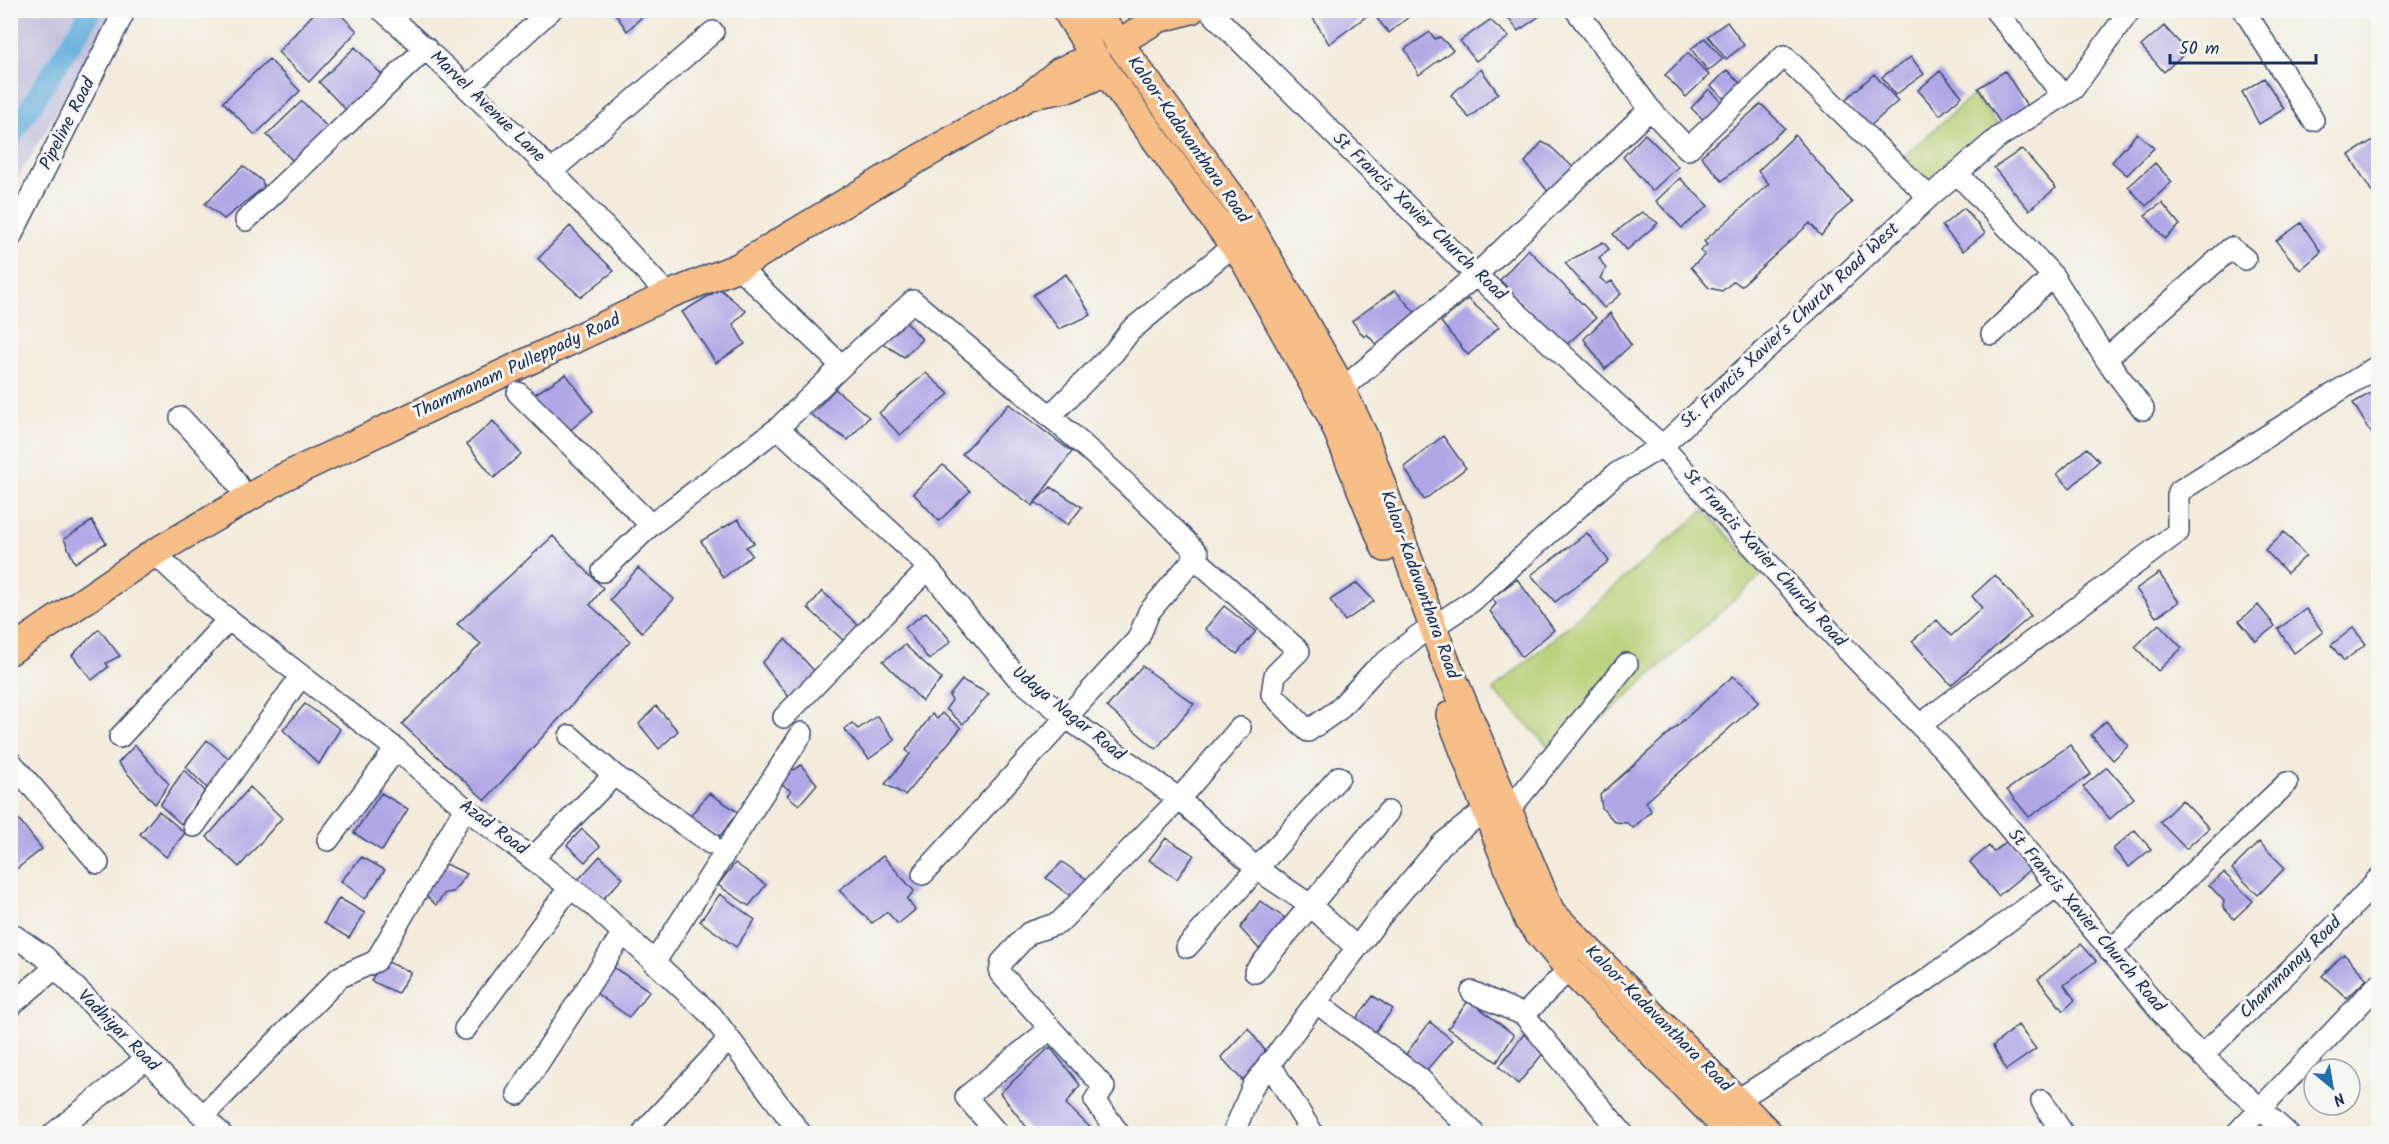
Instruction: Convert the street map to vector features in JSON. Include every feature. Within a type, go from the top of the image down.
[{"type":"main road","name":"Kaloor-Kadavanthara Road","points":[[1066,10],[1100,64],[1245,260],[1331,416],[1426,631],[1498,805],[1551,912],[1739,1099],[1770,1134]]},
{"type":"main road","name":"Kaloor-Kadavanthara Road","points":[[1095,10],[1237,204],[1341,390],[1365,438],[1426,631]]},
{"type":"main road","points":[[1124,50],[1166,31],[1187,13]]},
{"type":"main road","name":"Thammanam Pulleppady Road","points":[[10,651],[154,553],[284,477],[668,295],[738,267],[911,163],[1031,95],[1070,88],[1100,64]]},
{"type":"main road","name":"Kaloor-Kadavanthara Road","points":[[1498,805],[1528,920],[1569,969],[1732,1134]]},
{"type":"street","name":"Pipeline Road","points":[[10,238],[125,10]]},
{"type":"street","points":[[382,10],[426,48]]},
{"type":"street","points":[[467,87],[551,10]]},
{"type":"street","name":"St Francis Xavier Church Road","points":[[1209,10],[1476,275],[1662,446],[1848,650],[1946,752],[2182,1038],[2288,1134]]},
{"type":"street","points":[[1576,10],[1650,109],[1688,149],[1784,56],[1929,197]]},
{"type":"street","points":[[1995,10],[2063,95]]},
{"type":"street","name":"St. Francis Xavier's Church Road West","points":[[1195,558],[1299,651],[1275,675],[1272,694],[1308,732],[1338,710],[1374,671],[1426,631],[1471,602],[1616,474],[1662,446],[1957,172],[1999,137],[2073,89],[2130,10]]},
{"type":"street","points":[[2244,10],[2313,120]]},
{"type":"street","points":[[553,170],[713,32]]},
{"type":"street","name":"Marvel Avenue Lane","points":[[246,220],[426,48],[553,170],[668,295]]},
{"type":"street","points":[[1341,390],[1476,275],[1650,109]]},
{"type":"street","points":[[1957,172],[2053,276],[2106,359],[2143,409]]},
{"type":"street","points":[[1050,416],[1114,352],[1130,331],[1234,246]]},
{"type":"street","points":[[2106,359],[2231,248],[2245,259]]},
{"type":"street","points":[[738,267],[842,366]]},
{"type":"street","points":[[1992,334],[2053,276]]},
{"type":"street","points":[[603,571],[651,525],[778,428],[913,301],[1050,416],[1151,505],[1198,554],[1149,612],[1138,639],[923,874]]},
{"type":"street","points":[[1920,725],[2178,532],[2178,492],[2379,366]]},
{"type":"street","points":[[518,393],[651,525]]},
{"type":"street","points":[[181,418],[225,466],[248,499]]},
{"type":"street","name":"Udaya Nagar Road","points":[[778,428],[928,569],[1017,676],[1066,717],[1179,799],[1257,869],[1310,905],[1357,948]]},
{"type":"street","name":"Azad Road","points":[[154,553],[228,620],[396,749],[465,808],[570,887],[623,933],[712,1016],[801,1134]]},
{"type":"street","points":[[784,717],[928,569]]},
{"type":"street","points":[[120,737],[228,620]]},
{"type":"street","points":[[1233,1134],[1253,1086],[1269,1063],[1317,1004],[1357,948],[1442,844],[1498,805],[1628,664]]},
{"type":"street","points":[[194,826],[301,676]]},
{"type":"street","points":[[1119,1134],[1095,1100],[1104,1087],[1000,973],[1002,962],[1029,933],[1059,923],[1179,799],[1240,728]]},
{"type":"street","points":[[654,963],[802,733]]},
{"type":"street","points":[[570,736],[614,775],[710,843]]},
{"type":"street","points":[[327,840],[396,749]]},
{"type":"street","points":[[10,761],[98,863]]},
{"type":"street","points":[[532,859],[614,775]]},
{"type":"street","points":[[1187,947],[1339,777]]},
{"type":"street","points":[[2110,951],[2287,783]]},
{"type":"street","points":[[203,1116],[340,976],[376,961],[465,808]]},
{"type":"street","points":[[1255,972],[1388,812]]},
{"type":"street","name":"Chammanay Road","points":[[2202,1056],[2332,929],[2379,879]]},
{"type":"street","points":[[1739,1099],[1914,989],[2057,886]]},
{"type":"street","points":[[465,1029],[570,887]]},
{"type":"street","name":"Vadhiyar Road","points":[[10,933],[45,957],[221,1134]]},
{"type":"street","points":[[518,1094],[623,933]]},
{"type":"street","points":[[10,1006],[55,968]]},
{"type":"street","points":[[1524,1015],[1569,969]]},
{"type":"street","points":[[2236,1134],[2259,1107],[2379,985]]},
{"type":"street","points":[[1472,992],[1524,1015],[1623,1134]]},
{"type":"street","points":[[1317,1004],[1420,1079],[1473,1132]]},
{"type":"street","points":[[998,1134],[966,1096],[1050,1029]]},
{"type":"street","points":[[647,1134],[645,1130],[729,1039]]},
{"type":"street","points":[[53,1134],[146,1059]]},
{"type":"street","points":[[1269,1063],[1313,1134]]},
{"type":"street","points":[[2042,1101],[2063,1134]]},
{"type":"shaded area","points":[[11,11],[117,11],[11,189]]},
{"type":"green space","points":[[1973,95],[2001,127],[1931,187],[1904,156]]},
{"type":"green space","points":[[1704,510],[1763,574],[1559,757],[1493,690]]},
{"type":"building","points":[[317,10],[336,10],[357,31],[309,82],[278,52]]},
{"type":"building","points":[[613,10],[649,10],[627,31]]},
{"type":"building","points":[[1308,10],[1365,10],[1368,15],[1329,44]]},
{"type":"building","points":[[1381,10],[1417,10],[1389,33],[1374,15]]},
{"type":"building","points":[[1503,10],[1542,10],[1544,13],[1518,31]]},
{"type":"building","points":[[1490,20],[1509,37],[1476,61],[1460,41]]},
{"type":"building","points":[[1727,22],[1744,45],[1726,59],[1708,36]]},
{"type":"building","points":[[2164,26],[2187,51],[2164,72],[2141,46]]},
{"type":"building","points":[[1430,32],[1435,39],[1440,37],[1453,50],[1419,75],[1405,49]]},
{"type":"building","points":[[1705,38],[1723,59],[1708,71],[1691,49]]},
{"type":"building","points":[[355,47],[386,79],[350,114],[319,82]]},
{"type":"building","points":[[1688,53],[1709,75],[1686,97],[1665,75]]},
{"type":"building","points":[[1911,57],[1924,74],[1895,95],[1882,77]]},
{"type":"building","points":[[269,59],[300,91],[255,135],[223,102]]},
{"type":"building","points":[[1481,69],[1498,93],[1469,118],[1451,95]]},
{"type":"building","points":[[1727,70],[1747,90],[1732,106],[1711,86]]},
{"type":"building","points":[[1940,71],[1962,96],[1940,115],[1918,90]]},
{"type":"building","points":[[2005,71],[2028,107],[2001,124],[1978,88]]},
{"type":"building","points":[[1874,74],[1898,101],[1868,128],[1844,101]]},
{"type":"building","points":[[2264,78],[2284,109],[2259,124],[2242,92]]},
{"type":"building","points":[[1709,89],[1728,108],[1710,126],[1691,108]]},
{"type":"building","points":[[302,101],[330,130],[295,163],[267,135]]},
{"type":"building","points":[[1761,104],[1785,128],[1722,181],[1701,156]]},
{"type":"building","points":[[2137,133],[2154,148],[2127,175],[2112,162]]},
{"type":"building","points":[[1645,134],[1678,167],[1652,191],[1623,157]]},
{"type":"building","points":[[1795,135],[1852,203],[1836,216],[1821,236],[1810,223],[1741,286],[1734,281],[1722,291],[1709,288],[1691,267],[1705,255],[1700,251],[1707,245],[1704,241],[1769,184],[1758,171]]},
{"type":"building","points":[[2373,140],[2378,149],[2378,188],[2372,192],[2349,155]]},
{"type":"building","points":[[1542,142],[1550,146],[1576,170],[1549,193],[1525,162]]},
{"type":"building","points":[[2022,149],[2056,188],[2029,210],[1994,168]]},
{"type":"building","points":[[2155,163],[2172,182],[2146,206],[2128,187]]},
{"type":"building","points":[[243,166],[262,181],[264,187],[224,219],[205,204]]},
{"type":"building","points":[[1680,178],[1708,206],[1682,228],[1656,201]]},
{"type":"building","points":[[2162,203],[2180,225],[2165,239],[2145,215]]},
{"type":"building","points":[[1964,208],[1985,233],[1963,251],[1942,226]]},
{"type":"building","points":[[1642,212],[1658,223],[1627,250],[1613,234]]},
{"type":"building","points":[[2301,223],[2321,252],[2300,270],[2276,241]]},
{"type":"building","points":[[570,226],[614,271],[581,297],[538,259]]},
{"type":"building","points":[[1603,242],[1609,249],[1599,258],[1606,269],[1600,278],[1607,284],[1612,281],[1621,294],[1604,308],[1565,263]]},
{"type":"building","points":[[1528,249],[1596,318],[1564,347],[1500,280]]},
{"type":"building","points":[[1066,274],[1091,315],[1059,329],[1033,295]]},
{"type":"building","points":[[720,289],[746,311],[733,324],[745,344],[716,363],[682,312]]},
{"type":"building","points":[[1395,290],[1418,316],[1380,349],[1367,334],[1364,337],[1352,321]]},
{"type":"building","points":[[1468,299],[1499,327],[1468,355],[1441,322]]},
{"type":"building","points":[[1610,313],[1631,345],[1605,369],[1584,339]]},
{"type":"building","points":[[904,320],[922,339],[904,357],[882,343]]},
{"type":"building","points":[[926,373],[949,394],[900,435],[879,413]]},
{"type":"building","points":[[566,374],[593,411],[555,443],[518,405]]},
{"type":"building","points":[[835,389],[869,417],[848,440],[811,415]]},
{"type":"building","points":[[2376,390],[2378,430],[2372,434],[2353,403]]},
{"type":"building","points":[[1009,404],[1072,452],[1033,506],[962,454]]},
{"type":"building","points":[[493,421],[521,454],[494,478],[467,444]]},
{"type":"building","points":[[1443,436],[1466,468],[1424,500],[1404,467]]},
{"type":"building","points":[[2087,448],[2099,461],[2070,488],[2057,474]]},
{"type":"building","points":[[943,465],[970,491],[939,521],[913,493]]},
{"type":"building","points":[[1051,487],[1082,507],[1068,525],[1035,502]]},
{"type":"building","points":[[738,519],[754,543],[746,547],[752,555],[723,578],[701,541]]},
{"type":"building","points":[[92,521],[106,543],[75,563],[64,539]]},
{"type":"building","points":[[2284,532],[2306,556],[2287,573],[2265,550]]},
{"type":"building","points":[[1587,533],[1609,561],[1555,602],[1531,575]]},
{"type":"building","points":[[553,536],[603,588],[590,605],[630,641],[485,800],[402,724],[481,644],[457,624]]},
{"type":"building","points":[[638,568],[674,599],[642,632],[610,600]]},
{"type":"building","points":[[2159,573],[2179,602],[2156,617],[2136,589]]},
{"type":"building","points":[[1995,575],[2031,616],[1951,685],[1912,641],[1937,620],[1951,636],[1982,608],[1972,596]]},
{"type":"building","points":[[1517,579],[1554,630],[1522,657],[1490,611],[1496,604],[1492,598]]},
{"type":"building","points":[[1357,583],[1374,601],[1345,621],[1330,600]]},
{"type":"building","points":[[822,591],[860,627],[844,641],[808,608]]},
{"type":"building","points":[[2258,605],[2275,626],[2256,641],[2239,621]]},
{"type":"building","points":[[1224,606],[1256,631],[1237,654],[1205,629]]},
{"type":"building","points":[[2306,609],[2323,632],[2294,653],[2278,629]]},
{"type":"building","points":[[926,612],[951,641],[929,660],[905,628]]},
{"type":"building","points":[[2159,624],[2182,648],[2158,671],[2135,647]]},
{"type":"building","points":[[2353,628],[2366,644],[2344,661],[2331,645]]},
{"type":"building","points":[[99,629],[120,656],[106,663],[108,667],[92,680],[72,655]]},
{"type":"building","points":[[785,639],[818,675],[792,701],[762,663]]},
{"type":"building","points":[[905,645],[942,679],[922,701],[883,661]]},
{"type":"building","points":[[1142,666],[1194,704],[1156,749],[1107,707]]},
{"type":"building","points":[[1733,676],[1749,689],[1759,702],[1646,802],[1651,811],[1633,828],[1627,823],[1615,822],[1602,808],[1600,795]]},
{"type":"building","points":[[962,680],[989,694],[963,724],[946,709],[952,700],[949,696]]},
{"type":"building","points":[[305,704],[340,729],[319,764],[283,730]]},
{"type":"building","points":[[656,706],[678,731],[659,749],[639,724]]},
{"type":"building","points":[[942,713],[961,728],[905,795],[885,784],[910,754],[906,750],[932,714],[937,719]]},
{"type":"building","points":[[877,716],[895,740],[869,759],[844,729],[852,723],[858,729]]},
{"type":"building","points":[[2106,721],[2128,746],[2113,760],[2091,735]]},
{"type":"building","points":[[207,740],[233,762],[209,790],[186,767]]},
{"type":"building","points":[[135,745],[169,784],[155,804],[118,763]]},
{"type":"building","points":[[2070,745],[2091,774],[2029,817],[2007,790]]},
{"type":"building","points":[[788,764],[794,770],[801,765],[817,784],[799,805],[787,795],[791,791],[775,779]]},
{"type":"building","points":[[2107,767],[2134,798],[2110,819],[2083,787]]},
{"type":"building","points":[[184,770],[205,791],[181,824],[160,805]]},
{"type":"building","points":[[250,787],[282,818],[239,867],[207,837]]},
{"type":"building","points":[[381,793],[408,809],[382,851],[354,833]]},
{"type":"building","points":[[709,793],[738,812],[720,836],[687,820]]},
{"type":"building","points":[[2182,800],[2209,828],[2186,849],[2160,822]]},
{"type":"building","points":[[10,808],[42,849],[10,874]]},
{"type":"building","points":[[159,811],[185,833],[166,857],[140,834]]},
{"type":"building","points":[[582,829],[600,846],[585,862],[567,845]]},
{"type":"building","points":[[2135,830],[2151,849],[2129,867],[2113,849]]},
{"type":"building","points":[[1166,838],[1194,855],[1177,879],[1149,860]]},
{"type":"building","points":[[2010,839],[2033,867],[1998,896],[1970,862],[1989,846],[1993,852]]},
{"type":"building","points":[[2259,842],[2285,868],[2258,895],[2232,869]]},
{"type":"building","points":[[600,856],[623,878],[601,901],[578,880]]},
{"type":"building","points":[[883,856],[914,891],[907,899],[915,910],[898,924],[887,912],[872,923],[839,890]]},
{"type":"building","points":[[362,857],[385,870],[365,899],[341,881]]},
{"type":"building","points":[[1062,862],[1092,883],[1077,901],[1046,878]]},
{"type":"building","points":[[444,863],[467,874],[453,892],[445,893],[436,905],[423,893]]},
{"type":"building","points":[[735,863],[766,885],[749,906],[718,885]]},
{"type":"building","points":[[2224,873],[2253,901],[2234,919],[2223,907],[2224,901],[2209,885]]},
{"type":"building","points":[[720,894],[755,920],[736,947],[700,921]]},
{"type":"building","points":[[339,898],[365,913],[349,938],[324,923]]},
{"type":"building","points":[[1260,901],[1288,920],[1262,952],[1240,928]]},
{"type":"building","points":[[2081,944],[2096,961],[2064,985],[2075,1000],[2063,1011],[2038,979]]},
{"type":"building","points":[[2344,954],[2367,979],[2347,998],[2322,976]]},
{"type":"building","points":[[383,960],[411,972],[398,993],[371,981]]},
{"type":"building","points":[[613,967],[650,991],[629,1017],[596,993]]},
{"type":"building","points":[[1373,996],[1393,1009],[1375,1032],[1356,1019]]},
{"type":"building","points":[[1469,1000],[1514,1035],[1497,1062],[1448,1028]]},
{"type":"building","points":[[1430,1022],[1452,1040],[1425,1072],[1406,1054]]},
{"type":"building","points":[[2018,1025],[2036,1049],[2006,1070],[1993,1046]]},
{"type":"building","points":[[1248,1028],[1269,1056],[1242,1080],[1221,1057]]},
{"type":"building","points":[[1524,1034],[1545,1051],[1518,1084],[1499,1067]]},
{"type":"building","points":[[1050,1047],[1080,1085],[1066,1104],[1097,1134],[1032,1134],[1000,1093]]},
{"type":"waterway","points":[[10,139],[92,10]]}]
